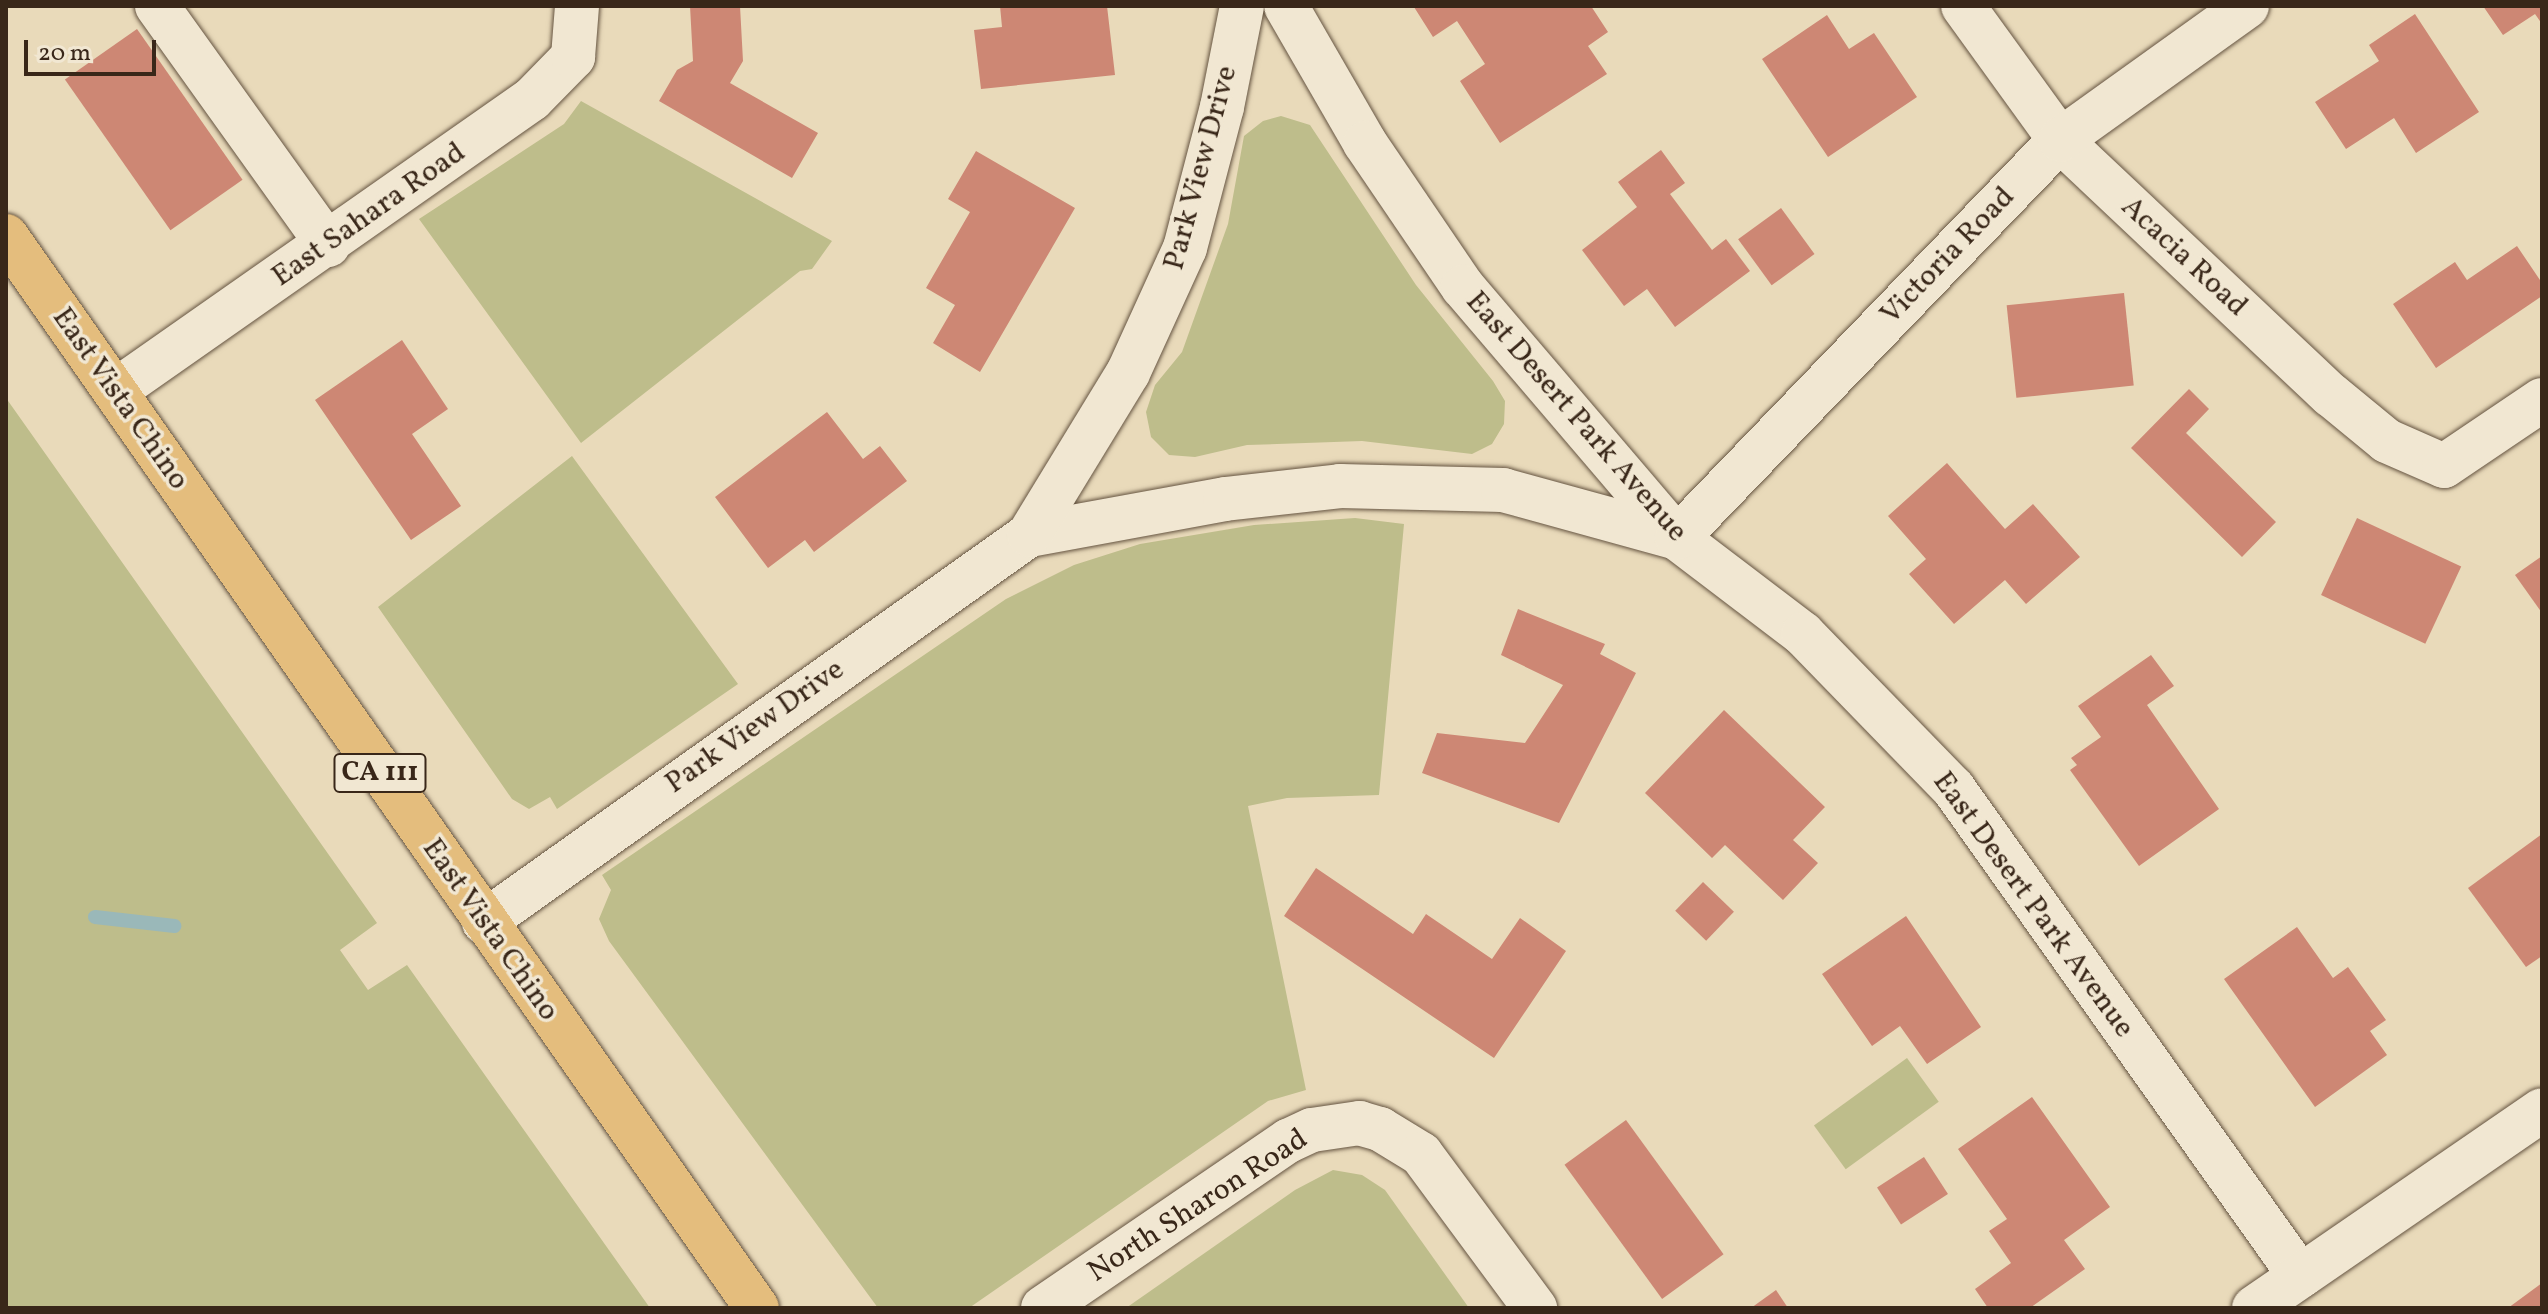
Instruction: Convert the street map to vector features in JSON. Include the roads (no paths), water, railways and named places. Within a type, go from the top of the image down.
[{"type":"main road","name":"East Vista Chino","points":[[6,236],[757,1308]]},
{"type":"street","points":[[157,6],[328,245]]},
{"type":"street","name":"East Sahara Road","points":[[115,391],[328,245],[532,99],[573,57],[577,6]]},
{"type":"street","name":"Park View Drive","points":[[484,922],[1029,535],[1128,373],[1185,248],[1222,107],[1242,6]]},
{"type":"street","name":"East Desert Park Avenue","points":[[1286,6],[1365,143],[1463,287],[1677,538],[1803,634],[1953,788],[2300,1276]]},
{"type":"street","name":"Acacia Road","points":[[1963,6],[2060,140],[2331,395],[2387,441],[2444,466],[2542,400]]},
{"type":"street","name":"Victoria Road","points":[[1677,538],[2060,140],[2247,6]]},
{"type":"street","name":"Park View Drive","points":[[1029,535],[1225,499],[1340,486],[1503,490],[1677,538]]},
{"type":"street","points":[[2254,1308],[2542,1110]]},
{"type":"street","name":"North Sharon Road","points":[[1043,1308],[1288,1141],[1312,1130],[1359,1123],[1403,1140],[1421,1154],[1535,1308]]},
{"type":"waterway","points":[[95,917],[174,926]]}]
